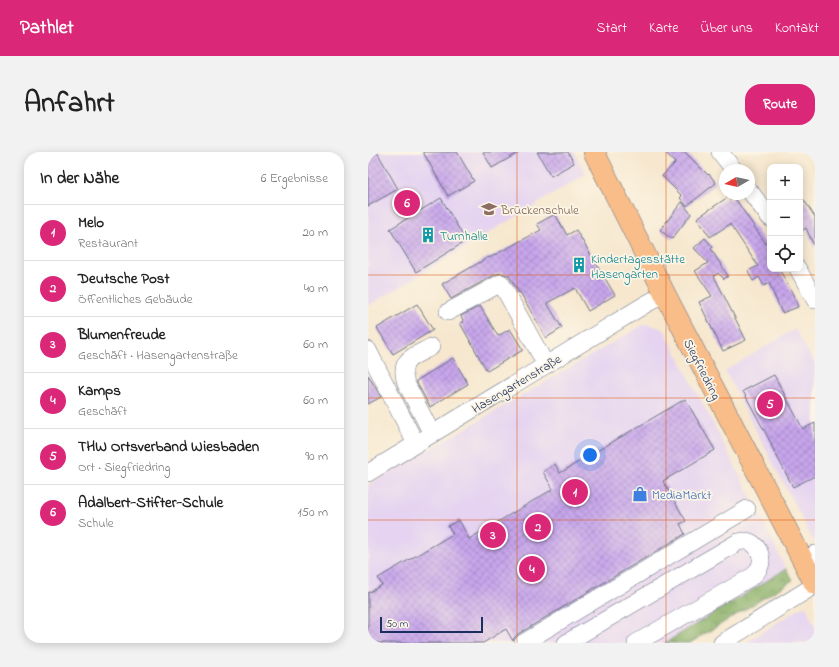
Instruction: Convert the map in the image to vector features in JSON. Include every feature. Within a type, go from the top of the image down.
[{"type":"main road","name":"Siegfriedring","points":[[594,152],[665,294],[809,557],[815,584]]},
{"type":"street","points":[[720,152],[729,164]]},
{"type":"street","points":[[755,198],[767,214]]},
{"type":"street","points":[[800,272],[815,300]]},
{"type":"street","points":[[448,312],[501,282],[546,365]]},
{"type":"street","name":"Hasengartenstraße","points":[[368,473],[646,304],[665,294]]},
{"type":"street","points":[[431,347],[408,360],[404,367],[404,376],[406,383],[432,434]]},
{"type":"street","points":[[368,350],[416,444]]},
{"type":"street","points":[[523,643],[747,509]]},
{"type":"street","points":[[566,643],[738,542],[750,542],[758,550],[761,561],[759,568],[753,576],[636,643]]},
{"type":"street","points":[[722,643],[815,584]]},
{"type":"shaded area","points":[[368,152],[574,152],[586,174],[368,306]]},
{"type":"shaded area","points":[[648,324],[665,331],[749,493],[786,569],[665,643],[368,643],[368,485],[643,325]]},
{"type":"shaded area","points":[[795,329],[815,364],[814,542],[725,371]]},
{"type":"shaded area","points":[[805,605],[815,626],[815,643],[745,643]]},
{"type":"green space","points":[[786,569],[793,580],[690,643],[665,643]]},
{"type":"building","points":[[368,152],[377,152],[398,189],[368,206]]},
{"type":"building","points":[[423,152],[457,152],[474,181],[448,196]]},
{"type":"building","points":[[483,152],[520,152],[492,168]]},
{"type":"building","points":[[537,152],[568,152],[574,163],[551,176]]},
{"type":"building","points":[[665,152],[685,152],[708,175],[709,174],[716,183],[687,206],[680,198],[682,196],[662,176],[675,163]]},
{"type":"building","name":"Turnhalle","points":[[441,198],[466,241],[416,272],[390,229]]},
{"type":"building","points":[[803,199],[815,217],[815,248],[806,228],[803,230]]},
{"type":"building","points":[[724,200],[736,200],[767,246],[767,272],[781,272],[792,292],[798,307],[782,313],[769,283],[764,286],[759,277],[753,281],[748,271],[758,266],[730,224],[710,237],[697,218]]},
{"type":"building","points":[[682,202],[691,214],[672,239],[660,230]]},
{"type":"building","points":[[555,214],[567,235],[576,230],[615,295],[588,311],[575,288],[547,303],[562,328],[546,338],[508,274],[496,274],[451,299],[442,284],[541,230],[537,224]]},
{"type":"building","points":[[705,238],[713,247],[711,249],[728,276],[724,279],[718,273],[714,276],[746,340],[723,351],[699,302],[712,296],[695,271],[708,263],[694,248]]},
{"type":"building","points":[[417,304],[433,330],[393,354],[377,328]]},
{"type":"building","points":[[480,306],[498,336],[510,329],[523,350],[487,371],[460,323],[464,322],[461,316]]},
{"type":"building","points":[[453,358],[468,384],[430,407],[416,381]]},
{"type":"building","points":[[368,375],[381,397],[368,404]]},
{"type":"building","points":[[774,375],[803,429],[815,423],[815,476],[793,487],[743,391]]},
{"type":"building","points":[[685,399],[715,450],[663,481],[686,521],[680,524],[685,534],[518,634],[513,641],[506,629],[483,643],[368,643],[368,593],[382,585],[378,578],[453,534],[448,526],[459,520],[469,539],[553,489],[543,472],[555,464],[560,473]]},
{"type":"place","name":"Adalbert-Stifter-Schule","points":[[407,203]]},
{"type":"place","name":"Brückenschule","points":[[489,209]]},
{"type":"place","name":"Turnhalle","points":[[428,235]]},
{"type":"place","name":"Kindertagesstätte Hasengarten","points":[[579,265]]},
{"type":"place","name":"THW Ortsverband Wiesbaden","points":[[770,404]]},
{"type":"place","name":"Melo","points":[[575,492]]},
{"type":"place","name":"MediaMarkt","points":[[640,494]]},
{"type":"place","name":"Deutsche Post","points":[[538,527]]},
{"type":"place","name":"Blumenfreude","points":[[493,535]]},
{"type":"place","name":"Kamps","points":[[532,569]]}]
